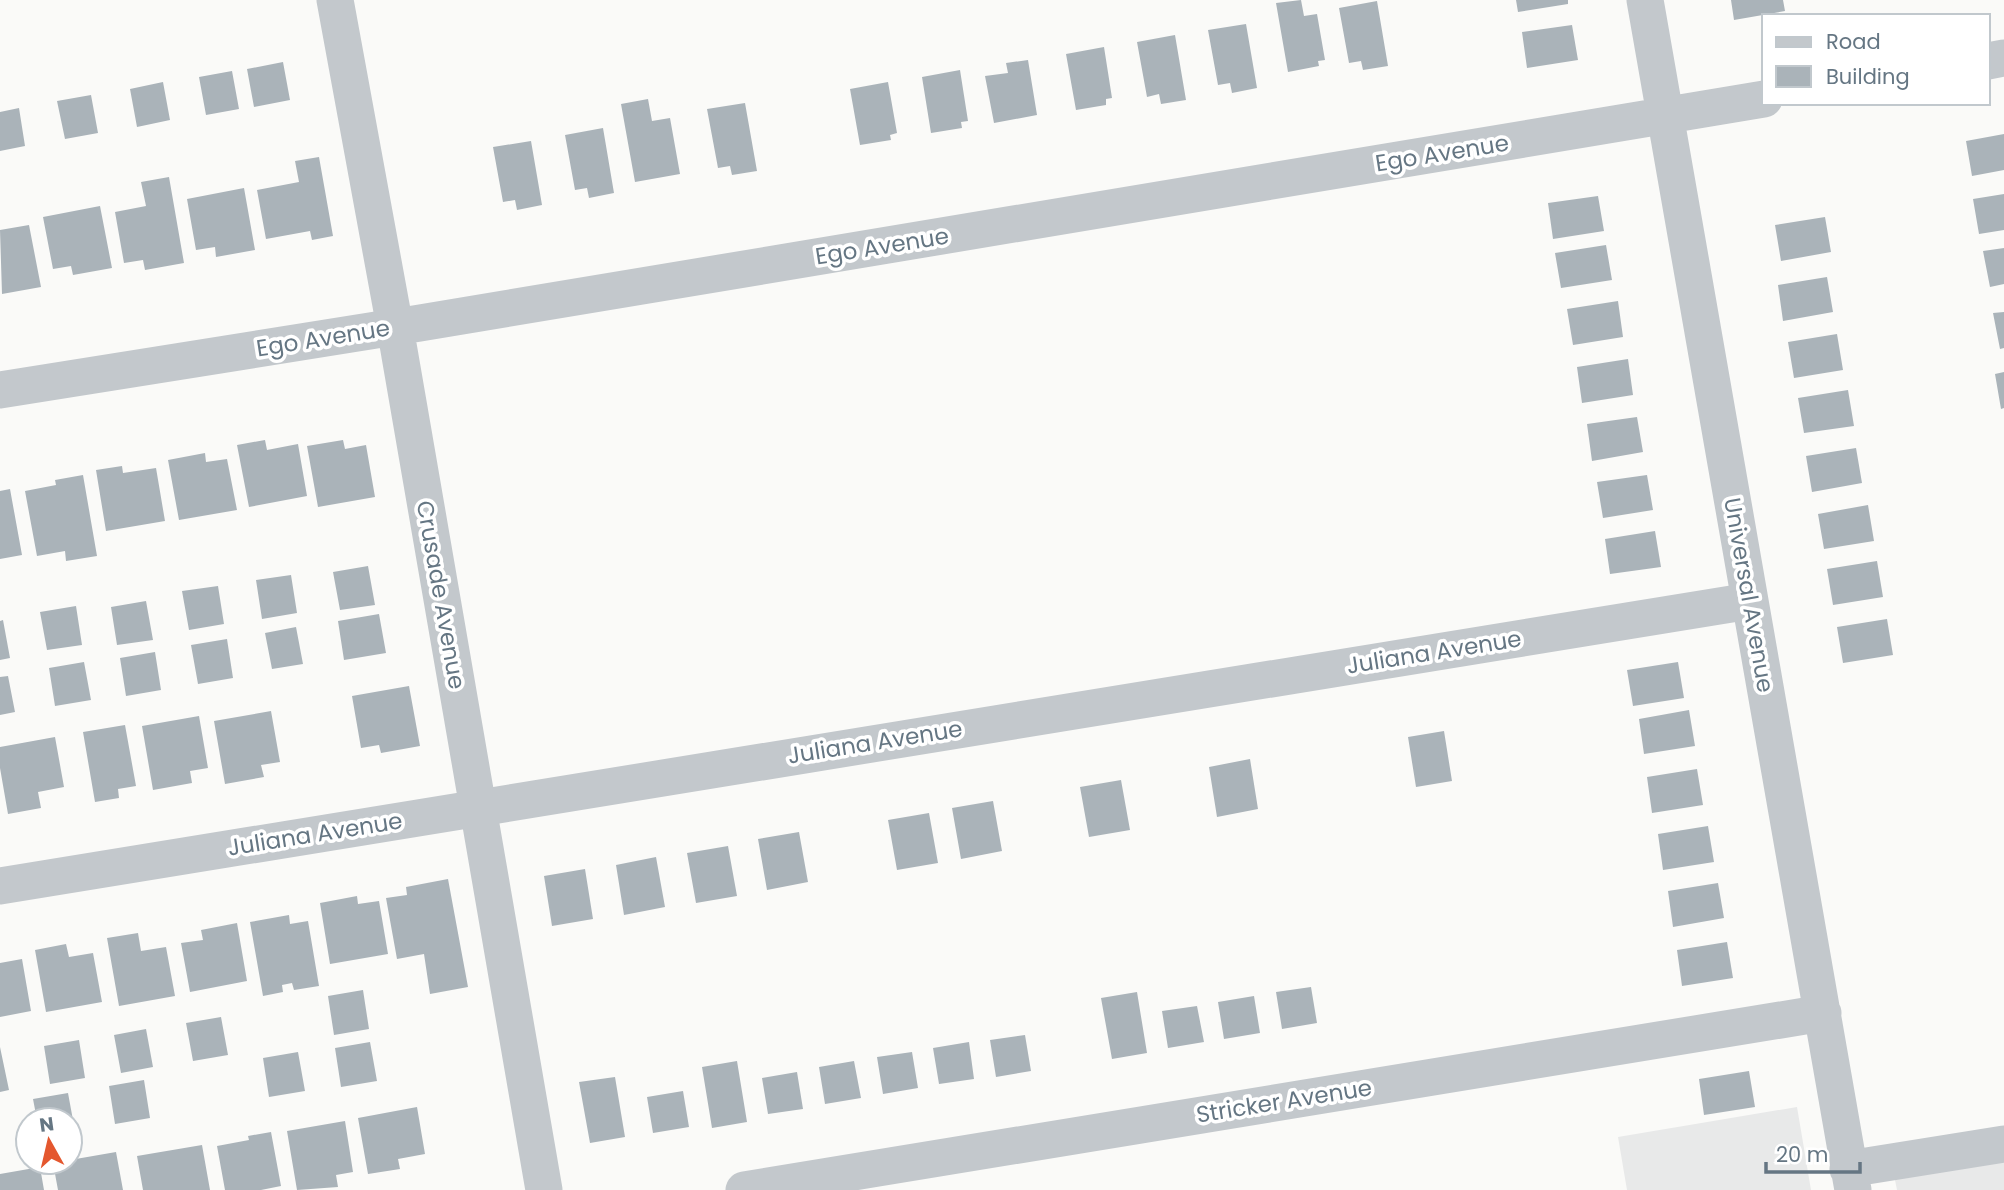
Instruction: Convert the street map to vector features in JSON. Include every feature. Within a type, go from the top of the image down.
[{"type":"street","name":"Crusade Avenue","points":[[335,0],[395,327],[544,1190]]},
{"type":"street","name":"Universal Avenue","points":[[1646,0],[1851,1179]]},
{"type":"street","name":"Ego Avenue","points":[[0,390],[395,327],[1762,99]]},
{"type":"street","name":"Juliana Avenue","points":[[0,886],[1750,601]]},
{"type":"street","name":"Stricker Avenue","points":[[744,1190],[1823,1013]]},
{"type":"street","points":[[1851,1179],[2004,1144]]},
{"type":"shaded area","points":[[1797,1107],[1811,1190],[1627,1190],[1618,1137]]},
{"type":"shaded area","points":[[2004,1126],[2004,1190],[1897,1190],[1888,1145]]},
{"type":"building","points":[[1301,0],[1304,16],[1317,14],[1325,60],[1318,61],[1319,66],[1288,72],[1276,3]]},
{"type":"building","points":[[1516,0],[1568,0],[1568,4],[1518,12]]},
{"type":"building","points":[[1731,0],[1783,0],[1785,11],[1734,20]]},
{"type":"building","points":[[1377,1],[1388,66],[1363,70],[1361,61],[1349,63],[1339,8]]},
{"type":"building","points":[[1246,24],[1257,88],[1232,93],[1230,83],[1218,85],[1208,30]]},
{"type":"building","points":[[1572,25],[1578,60],[1527,68],[1522,32]]},
{"type":"building","points":[[1175,35],[1186,100],[1161,104],[1159,94],[1147,97],[1137,42]]},
{"type":"building","points":[[1104,47],[1112,98],[1106,99],[1106,105],[1076,110],[1066,54]]},
{"type":"building","points":[[1028,60],[1037,115],[994,123],[985,76],[1008,73],[1006,63]]},
{"type":"building","points":[[283,62],[290,100],[254,107],[247,69]]},
{"type":"building","points":[[960,70],[968,121],[961,122],[962,128],[931,133],[922,77]]},
{"type":"building","points":[[232,71],[239,109],[206,115],[199,77]]},
{"type":"building","points":[[163,82],[170,120],[137,127],[130,89]]},
{"type":"building","points":[[888,82],[897,133],[890,135],[891,140],[860,145],[850,89]]},
{"type":"building","points":[[91,95],[98,133],[65,139],[57,101]]},
{"type":"building","points":[[648,99],[652,121],[670,118],[680,174],[635,182],[621,104]]},
{"type":"building","points":[[745,103],[757,171],[732,175],[730,166],[718,168],[707,109]]},
{"type":"building","points":[[19,108],[25,146],[0,151],[0,112]]},
{"type":"building","points":[[603,128],[614,193],[589,198],[587,188],[575,190],[565,135]]},
{"type":"building","points":[[2004,134],[2004,170],[1972,176],[1966,141]]},
{"type":"building","points":[[531,141],[542,205],[517,210],[515,200],[503,202],[493,147]]},
{"type":"building","points":[[319,157],[333,236],[312,240],[310,231],[266,239],[257,190],[299,182],[295,161]]},
{"type":"building","points":[[169,177],[184,263],[145,270],[143,260],[124,263],[115,212],[146,206],[141,182]]},
{"type":"building","points":[[244,188],[255,250],[216,257],[215,247],[196,250],[187,199]]},
{"type":"building","points":[[2004,194],[2004,230],[1979,234],[1973,199]]},
{"type":"building","points":[[1598,196],[1604,231],[1553,239],[1548,203]]},
{"type":"building","points":[[100,206],[112,268],[73,275],[71,266],[53,269],[43,217]]},
{"type":"building","points":[[1825,217],[1831,252],[1781,261],[1775,225]]},
{"type":"building","points":[[29,225],[41,287],[2,294],[0,230]]},
{"type":"building","points":[[1606,245],[1612,280],[1561,288],[1555,253]]},
{"type":"building","points":[[2004,248],[2004,284],[1990,287],[1983,251]]},
{"type":"building","points":[[1827,277],[1833,312],[1783,321],[1778,285]]},
{"type":"building","points":[[1618,301],[1623,337],[1573,345],[1567,309]]},
{"type":"building","points":[[2004,312],[2004,348],[2000,349],[1993,313]]},
{"type":"building","points":[[1837,334],[1843,370],[1794,378],[1788,342]]},
{"type":"building","points":[[1628,359],[1633,395],[1582,403],[1577,367]]},
{"type":"building","points":[[2004,372],[2004,408],[2001,409],[1995,374]]},
{"type":"building","points":[[1848,390],[1854,426],[1804,433],[1798,398]]},
{"type":"building","points":[[1637,417],[1643,452],[1592,461],[1587,424]]},
{"type":"building","points":[[265,440],[267,450],[298,444],[307,496],[249,507],[237,445]]},
{"type":"building","points":[[343,440],[345,449],[366,445],[375,497],[318,507],[307,446]]},
{"type":"building","points":[[1856,448],[1862,483],[1812,492],[1806,456]]},
{"type":"building","points":[[205,453],[206,462],[227,459],[237,510],[179,520],[168,460]]},
{"type":"building","points":[[122,466],[123,473],[156,468],[165,521],[106,531],[96,470]]},
{"type":"building","points":[[83,475],[97,556],[66,561],[65,551],[37,556],[25,491],[56,485],[55,480]]},
{"type":"building","points":[[1647,475],[1653,510],[1603,518],[1597,482]]},
{"type":"building","points":[[10,489],[22,555],[0,559],[0,491]]},
{"type":"building","points":[[1868,505],[1874,541],[1824,549],[1818,514]]},
{"type":"building","points":[[1655,531],[1661,567],[1610,574],[1605,539]]},
{"type":"building","points":[[1877,561],[1883,597],[1833,605],[1827,569]]},
{"type":"building","points":[[368,566],[375,605],[340,610],[333,572]]},
{"type":"building","points":[[291,575],[297,613],[262,619],[256,580]]},
{"type":"building","points":[[218,586],[224,624],[189,630],[182,591]]},
{"type":"building","points":[[146,601],[153,640],[117,645],[111,607]]},
{"type":"building","points":[[76,606],[82,645],[47,650],[40,612]]},
{"type":"building","points":[[379,614],[386,653],[344,660],[338,621]]},
{"type":"building","points":[[1887,619],[1893,655],[1843,663],[1837,627]]},
{"type":"building","points":[[3,620],[10,658],[0,660],[0,621]]},
{"type":"building","points":[[296,627],[303,664],[272,669],[265,633]]},
{"type":"building","points":[[227,639],[233,678],[198,684],[191,645]]},
{"type":"building","points":[[155,652],[161,690],[126,696],[120,658]]},
{"type":"building","points":[[84,662],[91,700],[55,706],[49,668]]},
{"type":"building","points":[[1678,662],[1684,698],[1633,706],[1627,670]]},
{"type":"building","points":[[8,676],[15,712],[0,715],[0,677]]},
{"type":"building","points":[[409,686],[420,746],[381,753],[379,745],[361,748],[352,696]]},
{"type":"building","points":[[1689,710],[1695,746],[1644,754],[1639,719]]},
{"type":"building","points":[[271,711],[280,762],[261,765],[264,777],[225,784],[214,721]]},
{"type":"building","points":[[199,716],[208,768],[190,771],[192,783],[153,790],[142,726]]},
{"type":"building","points":[[125,725],[136,786],[118,789],[119,798],[95,802],[83,732]]},
{"type":"building","points":[[1444,731],[1452,781],[1416,787],[1408,737]]},
{"type":"building","points":[[55,737],[64,787],[38,792],[41,808],[8,814],[0,768],[0,747]]},
{"type":"building","points":[[1250,759],[1258,809],[1217,817],[1209,767]]},
{"type":"building","points":[[1697,769],[1703,805],[1652,813],[1647,777]]},
{"type":"building","points":[[1121,780],[1130,830],[1089,837],[1080,787]]},
{"type":"building","points":[[993,801],[1002,851],[961,859],[952,808]]},
{"type":"building","points":[[929,813],[938,863],[897,870],[888,820]]},
{"type":"building","points":[[1708,826],[1714,862],[1663,870],[1658,834]]},
{"type":"building","points":[[799,832],[808,882],[767,890],[758,839]]},
{"type":"building","points":[[728,846],[737,896],[696,903],[687,853]]},
{"type":"building","points":[[656,857],[665,907],[624,915],[616,865]]},
{"type":"building","points":[[585,869],[593,919],[552,926],[544,876]]},
{"type":"building","points":[[448,879],[468,987],[430,994],[424,954],[397,959],[386,898],[407,895],[406,887]]},
{"type":"building","points":[[1718,883],[1724,918],[1673,927],[1668,891]]},
{"type":"building","points":[[357,896],[358,904],[379,901],[388,954],[330,964],[320,903]]},
{"type":"building","points":[[289,915],[290,924],[308,921],[319,986],[294,990],[292,983],[282,985],[283,992],[263,996],[250,922]]},
{"type":"building","points":[[237,923],[247,981],[190,992],[181,943],[203,940],[201,930]]},
{"type":"building","points":[[138,933],[141,951],[166,947],[175,996],[119,1006],[107,938]]},
{"type":"building","points":[[1727,942],[1733,978],[1682,986],[1677,950]]},
{"type":"building","points":[[66,944],[69,957],[93,953],[102,1002],[46,1012],[35,950]]},
{"type":"building","points":[[22,959],[31,1011],[0,1017],[0,963]]},
{"type":"building","points":[[1311,987],[1317,1023],[1282,1029],[1276,992]]},
{"type":"building","points":[[363,990],[369,1029],[334,1035],[328,996]]},
{"type":"building","points":[[1137,992],[1147,1053],[1112,1059],[1101,998]]},
{"type":"building","points":[[1254,996],[1260,1033],[1224,1039],[1218,1002]]},
{"type":"building","points":[[1197,1006],[1204,1042],[1168,1048],[1162,1011]]},
{"type":"building","points":[[221,1017],[228,1055],[193,1061],[186,1023]]},
{"type":"building","points":[[146,1029],[153,1067],[121,1073],[114,1035]]},
{"type":"building","points":[[1025,1035],[1031,1071],[996,1077],[990,1040]]},
{"type":"building","points":[[79,1040],[85,1078],[50,1084],[44,1046]]},
{"type":"building","points":[[370,1042],[377,1081],[341,1087],[335,1048]]},
{"type":"building","points":[[969,1042],[974,1079],[939,1084],[933,1048]]},
{"type":"building","points":[[0,1047],[9,1090],[0,1092]]},
{"type":"building","points":[[298,1052],[305,1091],[269,1097],[263,1058]]},
{"type":"building","points":[[912,1052],[918,1088],[883,1094],[877,1057]]},
{"type":"building","points":[[737,1061],[747,1122],[712,1128],[702,1067]]},
{"type":"building","points":[[854,1061],[861,1098],[825,1104],[819,1067]]},
{"type":"building","points":[[1749,1071],[1755,1107],[1704,1115],[1699,1079]]},
{"type":"building","points":[[797,1072],[803,1109],[768,1114],[762,1078]]},
{"type":"building","points":[[615,1077],[625,1137],[590,1143],[579,1082]]},
{"type":"building","points":[[144,1080],[150,1118],[115,1124],[109,1086]]},
{"type":"building","points":[[683,1091],[689,1127],[653,1133],[647,1097]]},
{"type":"building","points":[[68,1093],[70,1106],[34,1106],[33,1099]]},
{"type":"building","points":[[417,1107],[425,1154],[398,1159],[400,1169],[368,1174],[358,1118]]},
{"type":"building","points":[[345,1121],[353,1172],[336,1175],[338,1187],[297,1190],[287,1131]]},
{"type":"building","points":[[271,1132],[281,1186],[261,1190],[225,1190],[217,1146],[249,1140],[248,1136]]},
{"type":"building","points":[[202,1145],[210,1190],[143,1190],[137,1156]]},
{"type":"building","points":[[116,1152],[123,1190],[58,1190],[55,1176],[84,1176],[84,1158]]},
{"type":"building","points":[[14,1172],[14,1176],[42,1176],[44,1190],[0,1190],[0,1174]]}]
